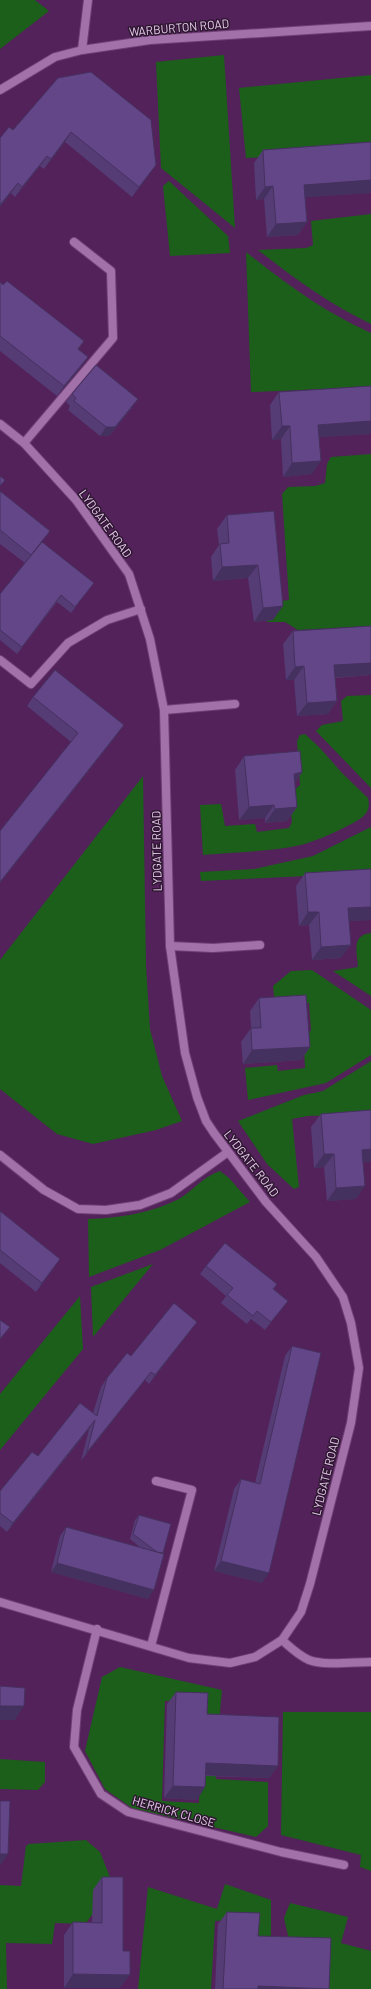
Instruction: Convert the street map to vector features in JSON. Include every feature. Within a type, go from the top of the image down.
[{"type":"street","points":[[82,50],[88,0]]},
{"type":"street","name":"WARBURTON ROAD","points":[[0,90],[56,57],[82,50],[150,40],[371,26]]},
{"type":"street","points":[[24,443],[113,338],[111,271],[74,242]]},
{"type":"street","name":"LYDGATE ROAD","points":[[0,424],[24,443],[76,500],[129,574],[150,640],[164,710],[170,946],[185,1053],[197,1097],[206,1120],[228,1152],[266,1202],[316,1257],[343,1297],[351,1324],[359,1368],[351,1423],[310,1584],[301,1612],[282,1640],[255,1657],[230,1663],[189,1658],[97,1629],[0,1602]]},
{"type":"street","points":[[0,660],[31,684],[68,643],[107,620],[140,609]]},
{"type":"street","points":[[164,710],[234,704]]},
{"type":"street","points":[[170,946],[213,948],[260,945]]},
{"type":"street","points":[[0,1155],[44,1190],[78,1209],[106,1210],[140,1205],[172,1192],[228,1152]]},
{"type":"street","points":[[151,1646],[192,1490],[156,1481]]},
{"type":"street","name":"HERRICK CLOSE","points":[[97,1629],[77,1710],[74,1747],[101,1794],[128,1812],[281,1852],[344,1865]]},
{"type":"street","points":[[282,1640],[293,1650],[310,1660],[320,1662],[371,1662]]},
{"type":"green space","points":[[0,0],[35,0],[49,11],[0,49]]},
{"type":"green space","points":[[224,55],[235,228],[161,168],[156,62]]},
{"type":"green space","points":[[371,75],[371,151],[246,158],[239,88]]},
{"type":"green space","points":[[169,181],[228,236],[230,253],[170,256],[163,186]]},
{"type":"green space","points":[[371,214],[371,324],[312,290],[258,250],[306,248],[313,245],[311,221]]},
{"type":"green space","points":[[246,252],[321,307],[371,333],[371,387],[251,392]]},
{"type":"green space","points":[[371,454],[371,626],[298,630],[285,622],[267,622],[265,603],[289,600],[282,494],[288,487],[315,486],[325,483],[327,464],[331,457]]},
{"type":"green space","points":[[371,695],[371,788],[316,731],[322,725],[343,721],[341,701],[347,696]]},
{"type":"green space","points":[[305,734],[368,798],[368,810],[362,818],[315,841],[301,845],[264,850],[203,855],[200,805],[221,804],[225,826],[255,824],[257,832],[289,828],[292,822],[289,794],[300,785],[297,741],[300,735]]},
{"type":"green space","points":[[143,776],[146,966],[150,1029],[162,1076],[182,1121],[156,1130],[93,1144],[57,1134],[0,1089],[0,960]]},
{"type":"green space","points":[[371,827],[371,873],[201,881],[200,872],[254,869],[313,856]]},
{"type":"green space","points":[[371,933],[371,996],[333,971],[358,967],[356,950],[358,941],[360,937]]},
{"type":"green space","points":[[312,970],[371,1010],[371,1055],[326,1083],[248,1100],[245,1068],[277,1065],[278,1071],[305,1068],[303,1033],[311,1031],[309,1003],[275,1005],[273,986],[291,971]]},
{"type":"green space","points":[[371,1061],[371,1114],[308,1116],[292,1119],[299,1187],[294,1189],[267,1164],[238,1121],[304,1095],[323,1091]]},
{"type":"green space","points":[[220,1171],[229,1178],[250,1202],[160,1250],[89,1277],[88,1219],[135,1214],[168,1204],[184,1196],[208,1177]]},
{"type":"green space","points":[[153,1264],[93,1337],[91,1287]]},
{"type":"green space","points":[[80,1296],[83,1349],[0,1450],[0,1394]]},
{"type":"green space","points":[[120,1667],[222,1690],[219,1723],[204,1740],[205,1701],[165,1701],[162,1801],[199,1803],[200,1763],[216,1763],[216,1779],[268,1782],[268,1826],[256,1837],[132,1808],[105,1789],[85,1751],[102,1677]]},
{"type":"green space","points":[[283,1712],[371,1712],[371,1871],[360,1867],[361,1855],[281,1835]]},
{"type":"green space","points":[[0,1759],[45,1762],[45,1782],[38,1790],[0,1789]]},
{"type":"green space","points":[[86,1840],[100,1852],[122,1907],[101,1910],[93,1914],[86,1924],[55,1923],[52,1944],[6,1943],[7,1989],[0,1989],[0,1885],[21,1886],[26,1846],[29,1844]]},
{"type":"green space","points":[[225,1884],[271,1900],[271,1943],[258,1958],[256,1918],[215,1921],[211,1989],[138,1989],[148,1887],[217,1909]]},
{"type":"green space","points":[[290,1903],[348,1917],[341,1943],[371,1951],[371,1989],[325,1989],[290,1944],[284,1918]]},
{"type":"building","points":[[91,72],[151,120],[156,165],[139,187],[71,132],[51,159],[47,156],[22,187],[18,183],[0,205],[0,138],[9,127],[13,130],[58,78]]},
{"type":"building","points":[[371,142],[371,180],[304,185],[307,222],[276,224],[273,186],[265,187],[263,150]]},
{"type":"building","points":[[7,281],[84,341],[78,349],[88,357],[64,386],[0,336],[0,282],[3,285]]},
{"type":"building","points":[[96,365],[138,399],[115,427],[106,427],[74,401],[76,398],[72,394]]},
{"type":"building","points":[[371,386],[371,421],[318,425],[321,461],[292,463],[290,426],[282,426],[279,392]]},
{"type":"building","points":[[0,476],[5,480],[0,486]]},
{"type":"building","points":[[0,491],[50,531],[31,555],[0,530]]},
{"type":"building","points":[[274,511],[283,606],[263,608],[258,565],[222,567],[220,544],[229,543],[227,515]]},
{"type":"building","points":[[42,542],[94,583],[75,607],[61,595],[22,647],[0,630],[0,594]]},
{"type":"building","points":[[371,626],[371,663],[334,665],[337,701],[307,703],[304,666],[295,667],[293,631]]},
{"type":"building","points":[[55,670],[124,725],[0,882],[0,831],[78,733],[33,697]]},
{"type":"building","points":[[300,751],[302,772],[294,774],[297,807],[275,809],[274,805],[249,807],[244,756]]},
{"type":"building","points":[[371,869],[371,907],[348,908],[351,945],[321,947],[319,912],[308,912],[305,873]]},
{"type":"building","points":[[306,995],[310,1047],[252,1050],[251,1028],[261,1028],[259,998]]},
{"type":"building","points":[[371,1110],[371,1149],[362,1150],[365,1186],[336,1188],[334,1154],[324,1154],[321,1114]]},
{"type":"building","points":[[0,1211],[60,1259],[42,1283],[0,1250]]},
{"type":"building","points":[[225,1243],[277,1284],[273,1289],[288,1301],[271,1322],[257,1311],[253,1316],[227,1295],[233,1288],[206,1266]]},
{"type":"building","points":[[174,1303],[197,1322],[155,1375],[151,1372],[87,1452],[95,1420],[13,1523],[0,1513],[0,1491],[32,1452],[38,1456],[80,1403],[97,1416],[107,1378],[127,1353],[131,1356]]},
{"type":"building","points":[[0,1320],[10,1327],[0,1339]]},
{"type":"building","points":[[292,1346],[321,1353],[269,1573],[221,1561],[241,1479],[260,1484]]},
{"type":"building","points":[[139,1515],[171,1524],[163,1553],[157,1552],[133,1534]]},
{"type":"building","points":[[66,1527],[164,1554],[154,1590],[57,1563]]},
{"type":"building","points":[[0,1686],[25,1688],[24,1706],[0,1706]]},
{"type":"building","points":[[176,1692],[208,1693],[207,1714],[279,1717],[278,1766],[206,1763],[205,1787],[173,1786]]},
{"type":"building","points":[[0,1801],[10,1801],[8,1854],[0,1854]]},
{"type":"building","points":[[102,1877],[123,1877],[123,1951],[130,1951],[130,1975],[73,1974],[73,1922],[102,1923]]},
{"type":"building","points":[[227,1912],[260,1913],[258,1936],[331,1938],[329,1989],[258,1986],[258,1989],[223,1989]]}]
